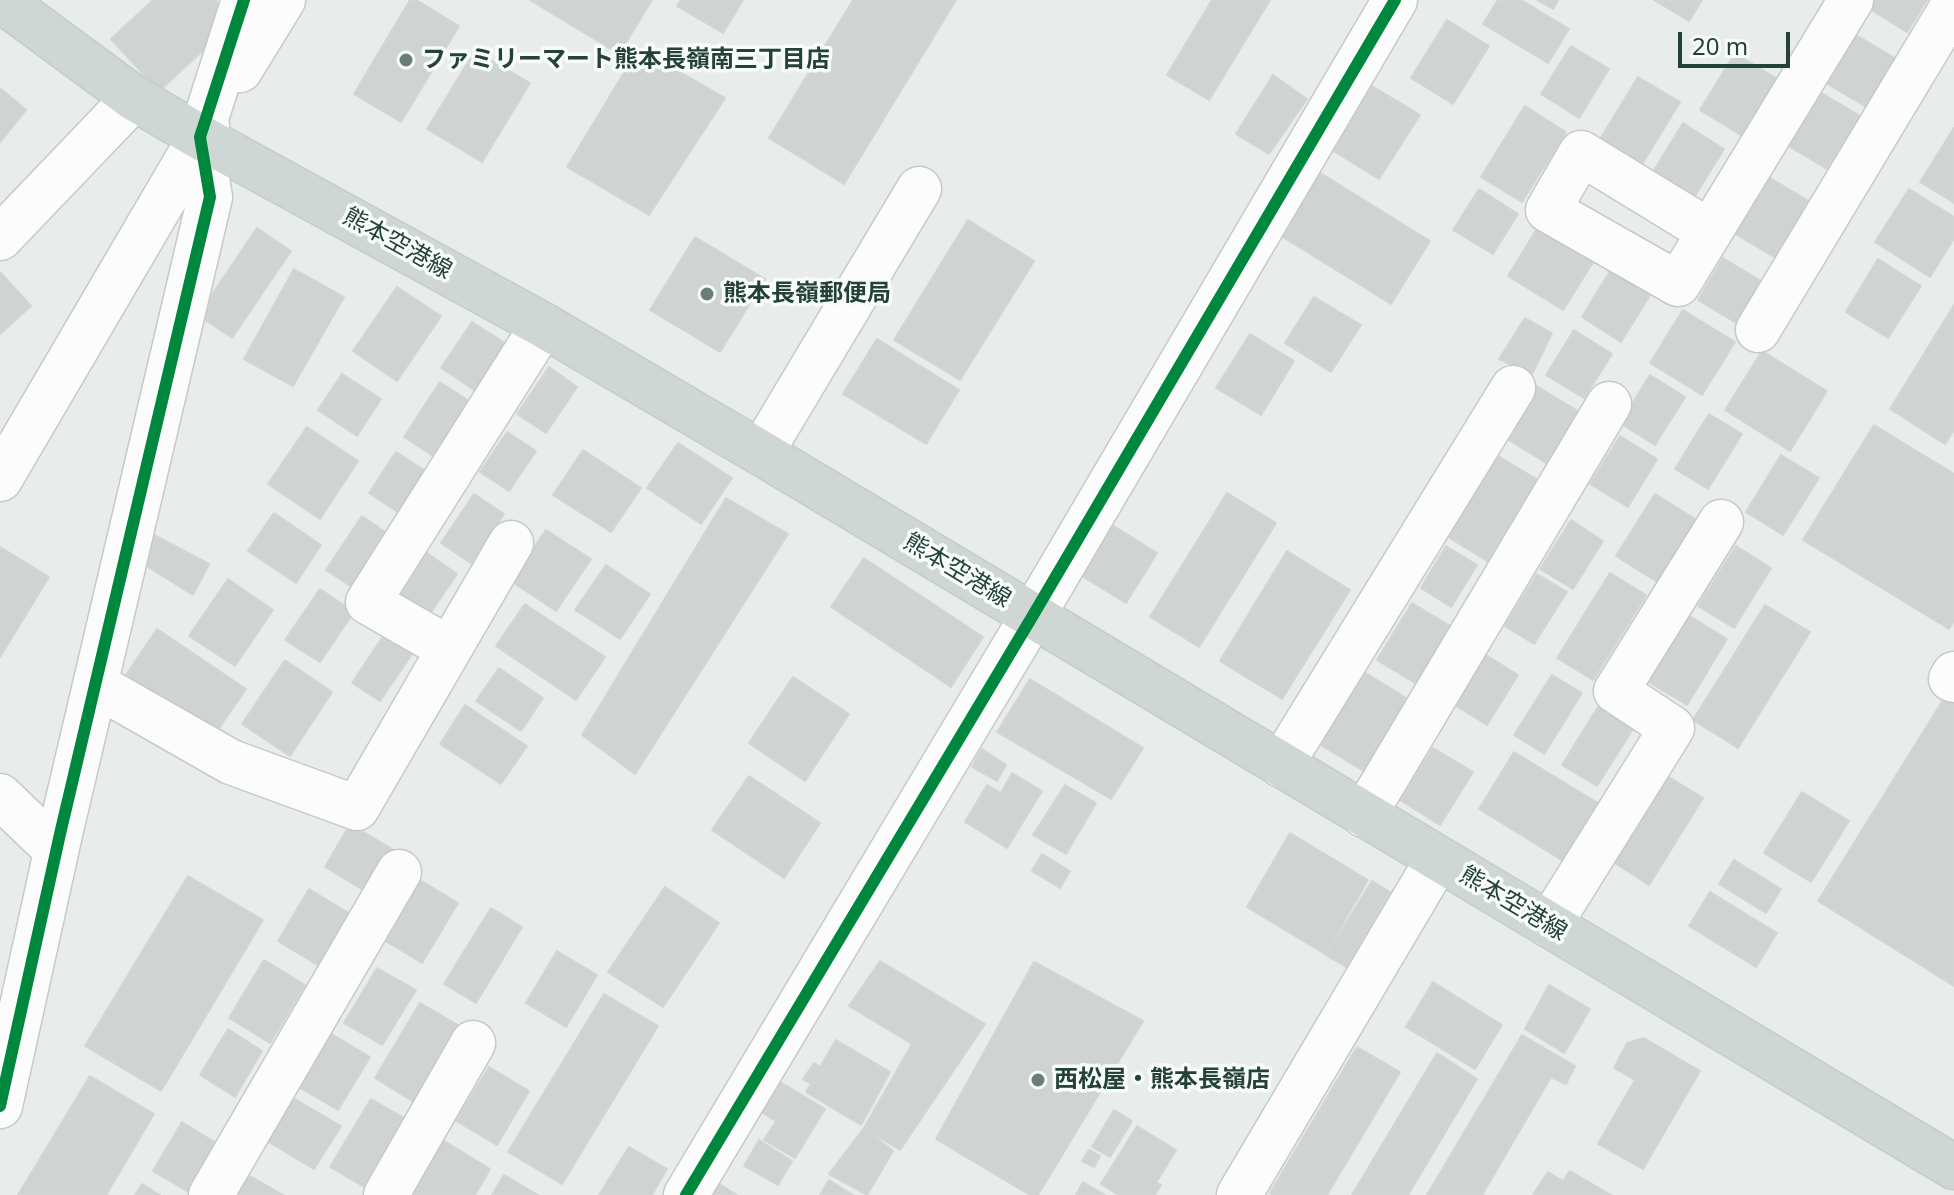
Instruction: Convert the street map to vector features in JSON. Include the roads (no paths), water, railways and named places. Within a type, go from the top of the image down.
[{"type":"main road","name":"熊本空港線","points":[[1,0],[134,98],[543,325],[761,453],[1954,1167]]},
{"type":"street","points":[[0,1106],[56,850],[210,197],[200,137],[244,0]]},
{"type":"street","points":[[0,479],[283,0]]},
{"type":"street","points":[[686,1195],[1032,617],[1395,0]]},
{"type":"street","points":[[1710,232],[1851,0]]},
{"type":"street","points":[[1758,330],[1954,4]]},
{"type":"street","points":[[0,238],[134,98]]},
{"type":"street","points":[[761,453],[919,189]]},
{"type":"street","points":[[448,648],[368,602],[543,325]]},
{"type":"street","points":[[1281,765],[1513,388]]},
{"type":"street","points":[[1364,815],[1609,404]]},
{"type":"street","points":[[1549,925],[1672,728],[1616,691],[1721,522]]},
{"type":"street","points":[[96,685],[231,762],[357,808],[511,543]]},
{"type":"street","points":[[1954,674],[1951,679],[1954,680]]},
{"type":"street","points":[[0,796],[56,850]]},
{"type":"street","points":[[1239,1195],[1438,859]]},
{"type":"street","points":[[211,1195],[399,872]]},
{"type":"street","points":[[386,1195],[473,1043]]},
{"type":"place","name":"ファミリーマート熊本長嶺南三丁目店","points":[[406,60]]},
{"type":"place","name":"熊本長嶺郵便局","points":[[707,294]]},
{"type":"place","name":"西松屋・熊本長嶺店","points":[[1038,1080]]}]
